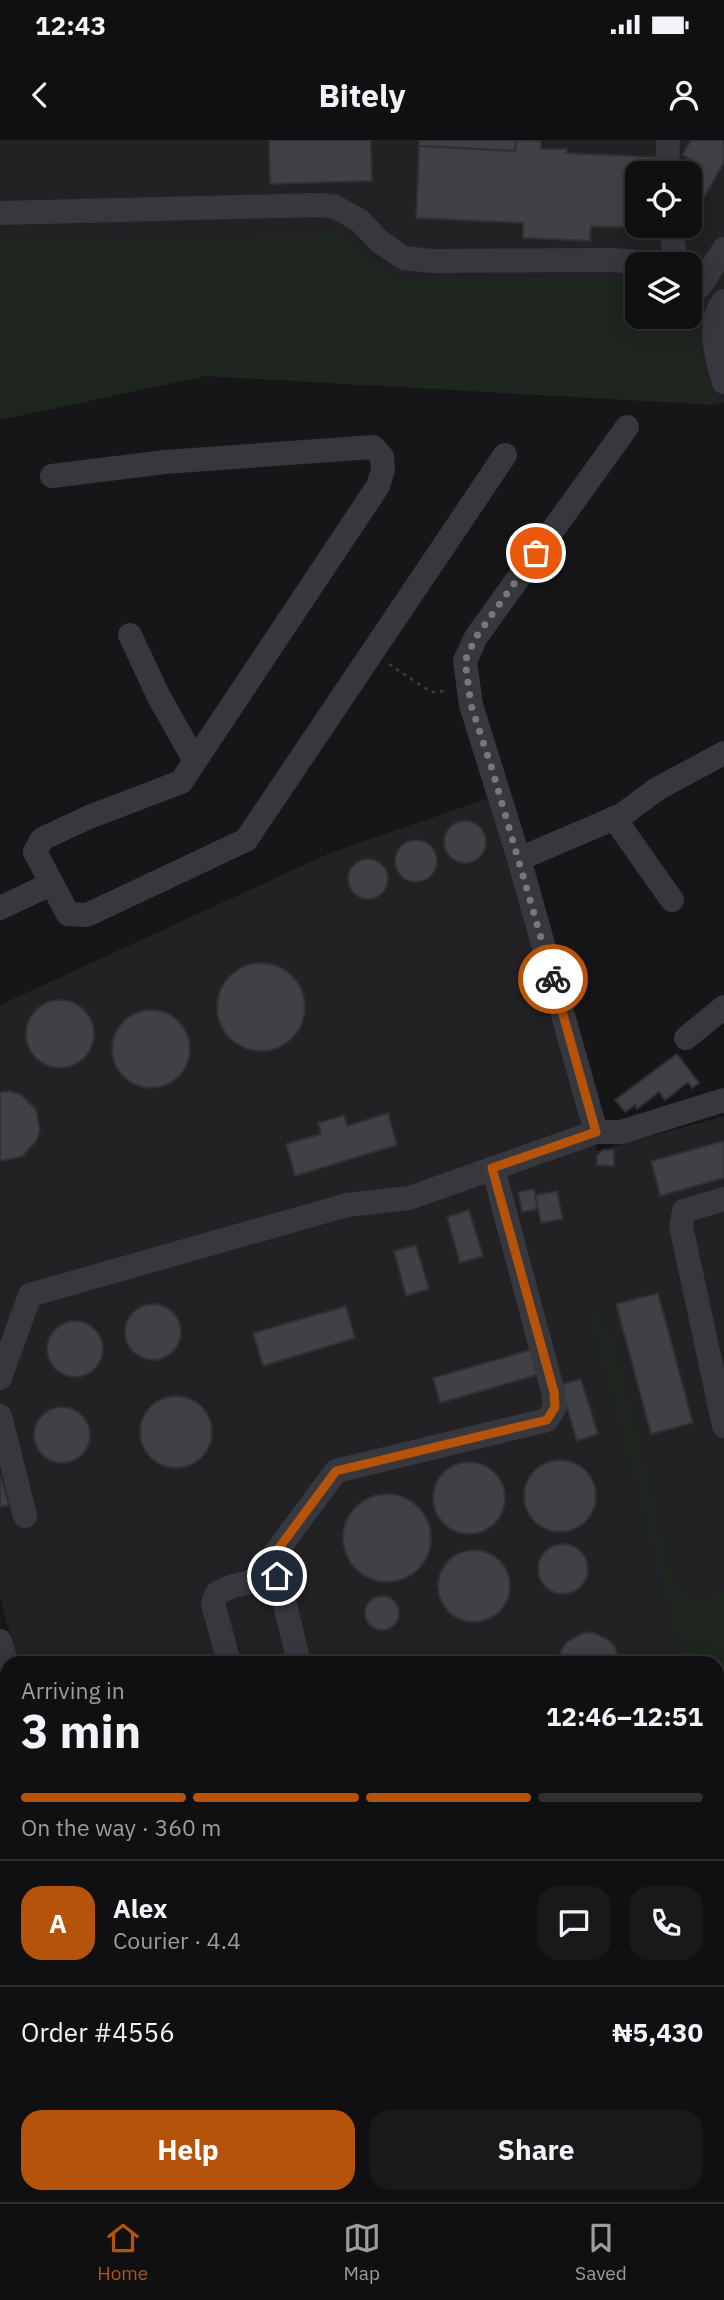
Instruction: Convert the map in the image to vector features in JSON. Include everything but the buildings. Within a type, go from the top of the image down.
[{"type":"street","points":[[667,161],[668,140]]},
{"type":"street","points":[[0,213],[321,205],[335,207],[359,220],[379,240],[404,258],[432,261],[625,261]]},
{"type":"street","points":[[702,274],[724,249]]},
{"type":"street","points":[[702,288],[722,304],[715,326],[724,382]]},
{"type":"street","points":[[596,1132],[468,689],[465,661],[476,637],[627,426]]},
{"type":"street","points":[[52,476],[165,462],[373,447],[382,457],[383,470],[377,486],[181,782],[89,817],[42,839],[36,852],[68,914],[87,915],[246,840],[505,455]]},
{"type":"street","points":[[130,635],[159,697],[195,761]]},
{"type":"street","points":[[519,859],[614,818],[657,789],[724,753]]},
{"type":"street","points":[[614,818],[672,900]]},
{"type":"street","points":[[0,908],[51,884]]},
{"type":"street","points":[[686,1038],[724,1007]]},
{"type":"street","points":[[0,1378],[30,1295],[347,1205],[409,1198],[596,1132],[621,1132],[724,1100]]},
{"type":"street","points":[[297,1656],[273,1556],[336,1471],[547,1420],[555,1407],[554,1392],[492,1168]]},
{"type":"street","points":[[724,1199],[684,1210],[681,1226],[724,1426]]},
{"type":"street","points":[[0,1416],[25,1516]]},
{"type":"street","points":[[227,1656],[214,1604],[217,1593],[233,1586],[277,1576]]},
{"type":"path","points":[[373,653],[432,692],[468,689]]},
{"type":"shaded area","points":[[0,140],[724,140],[724,402],[716,405],[206,376],[0,420]]},
{"type":"shaded area","points":[[341,233],[391,276],[625,279],[625,329],[690,329],[717,405],[206,376],[0,420],[0,242]]},
{"type":"shaded area","points":[[489,798],[558,1038],[597,1151],[724,1116],[724,1656],[16,1656],[0,1598],[0,1005],[330,853]]},
{"type":"shaded area","points":[[587,1304],[612,1332],[668,1563],[679,1593],[699,1598],[724,1592],[724,1656],[681,1656]]},
{"type":"way so far","points":[[536,553],[476,637],[465,661],[471,705],[553,979]]},
{"type":"route","points":[[277,1576],[273,1556],[336,1471],[547,1420],[555,1407],[554,1392],[492,1168],[596,1132],[553,979]]}]
